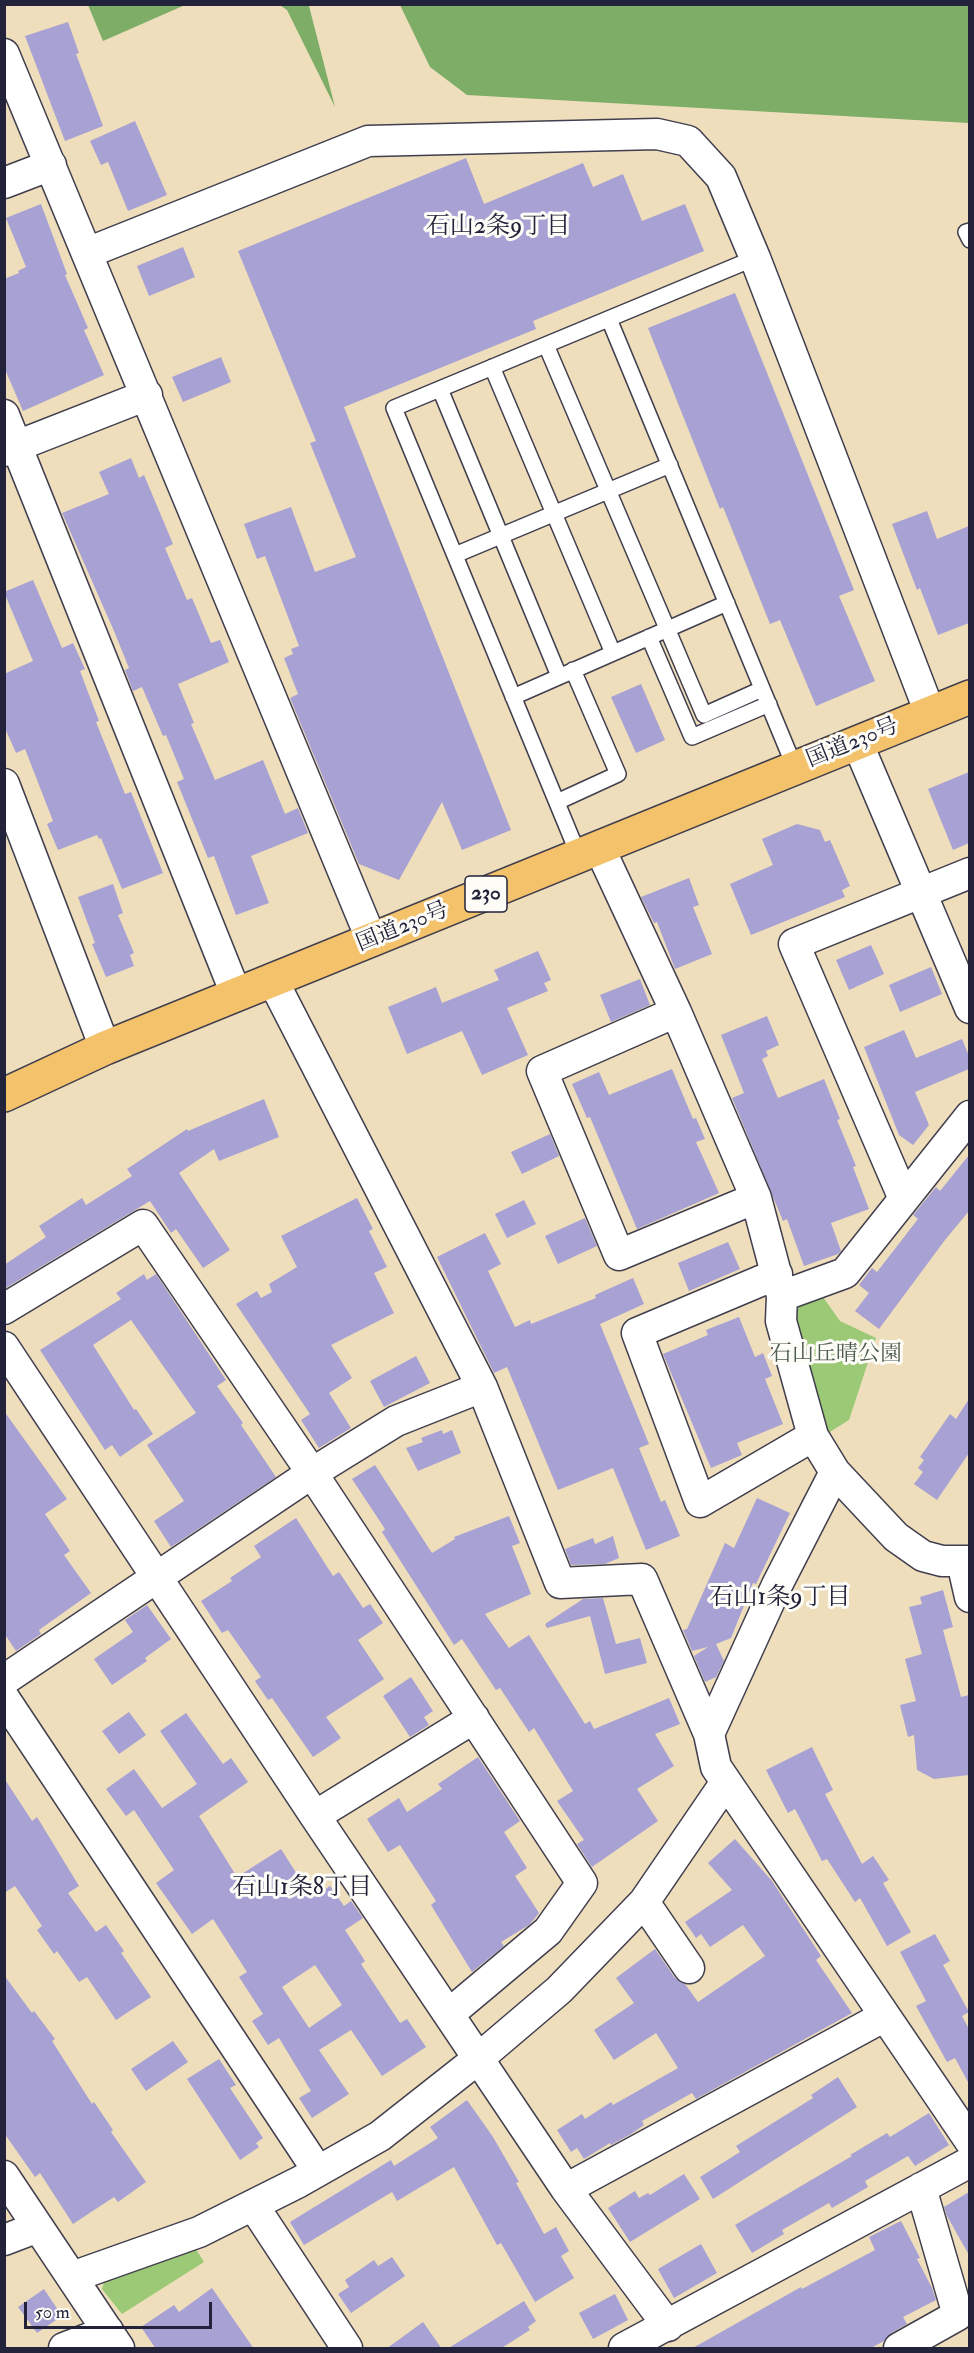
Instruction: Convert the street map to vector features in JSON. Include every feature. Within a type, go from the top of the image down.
[{"type":"highway","name":"国道230号","points":[[4,1095],[105,1048],[969,696]]},
{"type":"street","points":[[4,54],[372,941]]},
{"type":"street","points":[[87,253],[368,141],[657,134],[688,141],[721,177],[755,258],[930,713]]},
{"type":"street","points":[[4,183],[51,165]]},
{"type":"street","points":[[11,448],[147,395]]},
{"type":"street","points":[[4,415],[11,448],[236,994]]},
{"type":"street","points":[[857,742],[969,1008]]},
{"type":"street","points":[[4,784],[105,1048]]},
{"type":"street","points":[[589,852],[676,1012],[756,1198],[779,1285],[781,1321],[813,1436],[835,1472],[896,1537],[923,1556],[942,1561],[966,1561],[969,1597]]},
{"type":"street","points":[[904,1199],[794,944],[969,873]]},
{"type":"street","points":[[272,979],[482,1386],[560,1583],[642,1579],[709,1734],[716,1767],[969,2141]]},
{"type":"street","points":[[676,1012],[542,1071],[619,1255],[756,1198]]},
{"type":"street","points":[[813,1436],[700,1502],[637,1333],[779,1285],[844,1273],[969,1116]]},
{"type":"street","points":[[4,1309],[143,1225],[312,1473],[582,1883],[548,1931],[449,2014]]},
{"type":"street","points":[[4,1347],[566,2189],[668,2326]]},
{"type":"street","points":[[4,1680],[312,1473],[396,1421],[482,1386]]},
{"type":"street","points":[[709,1734],[772,1595],[835,1472]]},
{"type":"street","points":[[4,1698],[318,2171]]},
{"type":"street","points":[[315,1816],[474,1718]]},
{"type":"street","points":[[72,2277],[199,2232],[318,2171],[380,2136],[479,2058],[559,1990],[644,1902],[726,1782]]},
{"type":"street","points":[[644,1902],[689,1968]]},
{"type":"street","points":[[566,2189],[885,2016]]},
{"type":"street","points":[[624,2349],[969,2162]]},
{"type":"street","points":[[4,2176],[114,2340],[64,2349]]},
{"type":"street","points":[[899,2349],[958,2315],[921,2188]]},
{"type":"street","points":[[253,2205],[347,2349]]},
{"type":"street","points":[[4,2240],[38,2227]]},
{"type":"lane","points":[[969,231],[966,232],[969,240]]},
{"type":"lane","points":[[589,852],[556,802],[394,408],[755,258]]},
{"type":"lane","points":[[609,319],[795,768]]},
{"type":"lane","points":[[546,345],[704,715],[766,696]]},
{"type":"lane","points":[[492,367],[613,652]]},
{"type":"lane","points":[[440,388],[501,536],[566,673],[618,774],[556,802]]},
{"type":"lane","points":[[455,555],[670,465]]},
{"type":"lane","points":[[513,697],[727,603]]},
{"type":"lane","points":[[649,637],[692,737],[766,696]]},
{"type":"green space","points":[[88,5],[185,5],[103,41]]},
{"type":"green space","points":[[280,5],[314,5],[309,6],[335,107],[287,10]]},
{"type":"green space","points":[[400,5],[969,5],[969,123],[467,95],[430,67]]},
{"type":"green space","name":"石山丘晴公園","points":[[823,1297],[840,1321],[876,1338],[849,1420],[825,1435],[791,1320],[799,1303]]},
{"type":"green space","points":[[194,2246],[204,2262],[122,2314],[102,2289],[105,2278]]},
{"type":"building","points":[[68,22],[79,53],[76,54],[103,126],[65,141],[25,36]]},
{"type":"building","points":[[135,121],[167,195],[128,211],[108,162],[101,165],[90,141]]},
{"type":"building","points":[[466,158],[484,204],[583,163],[593,187],[623,174],[642,221],[685,204],[704,251],[533,321],[536,329],[344,407],[511,830],[462,850],[442,802],[399,880],[359,864],[290,698],[298,694],[284,658],[293,654],[291,649],[299,646],[265,556],[257,559],[244,524],[291,507],[315,572],[356,557],[310,443],[316,441],[238,251]]},
{"type":"building","points":[[41,204],[67,274],[65,275],[88,328],[84,330],[104,375],[23,411],[4,367],[4,279],[19,273],[18,271],[26,267],[6,218]]},
{"type":"building","points":[[183,247],[195,277],[149,296],[137,266]]},
{"type":"building","points":[[735,293],[854,590],[839,596],[875,681],[816,706],[780,620],[770,624],[723,507],[720,509],[648,328]]},
{"type":"building","points":[[221,357],[231,382],[183,402],[172,377]]},
{"type":"building","points":[[131,458],[139,478],[144,475],[173,544],[165,548],[187,600],[192,598],[211,643],[220,640],[229,662],[178,684],[194,723],[191,724],[215,780],[263,760],[285,814],[298,808],[308,833],[251,856],[269,903],[236,915],[214,856],[208,858],[177,782],[184,779],[166,735],[163,736],[142,687],[133,691],[125,670],[129,668],[62,513],[109,494],[99,472]]},
{"type":"building","points":[[927,511],[937,539],[969,526],[969,623],[938,635],[920,588],[917,590],[892,524]]},
{"type":"building","points":[[33,580],[62,648],[73,643],[85,669],[80,671],[99,721],[96,722],[125,794],[131,792],[163,873],[122,889],[101,838],[99,839],[97,835],[58,850],[47,824],[53,821],[25,749],[16,753],[4,726],[4,674],[33,661],[4,592]]},
{"type":"building","points":[[641,684],[665,740],[636,753],[611,697]]},
{"type":"building","points":[[969,772],[969,843],[953,850],[928,789]]},
{"type":"building","points":[[797,824],[820,830],[825,842],[830,840],[850,886],[842,890],[845,897],[751,935],[730,884],[773,865],[762,839]]},
{"type":"building","points":[[689,878],[699,905],[693,907],[712,954],[675,969],[657,922],[654,923],[641,897]]},
{"type":"building","points":[[113,884],[123,913],[118,915],[134,953],[130,955],[134,966],[106,977],[92,944],[95,943],[78,897]]},
{"type":"building","points":[[871,945],[884,974],[849,990],[836,960]]},
{"type":"building","points":[[538,951],[551,980],[544,983],[548,991],[507,1008],[528,1055],[482,1075],[462,1031],[407,1054],[388,1007],[436,987],[442,1003],[499,980],[494,970]]},
{"type":"building","points":[[931,967],[942,994],[900,1012],[889,985]]},
{"type":"building","points":[[640,979],[650,1005],[611,1022],[600,995]]},
{"type":"building","points":[[767,1016],[779,1045],[766,1051],[768,1056],[762,1059],[778,1098],[824,1079],[840,1119],[837,1120],[856,1166],[853,1167],[869,1209],[831,1223],[841,1251],[804,1266],[787,1219],[783,1221],[732,1098],[744,1093],[721,1035]]},
{"type":"building","points":[[904,1030],[916,1058],[962,1039],[969,1056],[969,1069],[915,1092],[929,1125],[913,1145],[899,1135],[864,1047]]},
{"type":"building","points":[[672,1069],[693,1119],[696,1118],[705,1139],[696,1142],[719,1193],[637,1229],[590,1117],[587,1118],[572,1084],[599,1072],[609,1095]]},
{"type":"building","points":[[264,1099],[279,1137],[219,1161],[214,1149],[179,1173],[230,1250],[203,1268],[176,1229],[171,1233],[150,1201],[4,1289],[4,1265],[46,1237],[39,1226],[82,1198],[86,1205],[132,1176],[127,1169],[187,1129],[188,1131]]},
{"type":"building","points":[[550,1134],[559,1156],[522,1174],[511,1152]]},
{"type":"building","points":[[969,1155],[969,1211],[879,1329],[855,1311],[869,1293],[859,1285],[872,1268],[877,1272],[918,1219],[913,1215],[936,1187],[940,1191]]},
{"type":"building","points":[[357,1198],[373,1229],[369,1231],[387,1267],[374,1273],[394,1313],[331,1345],[352,1378],[329,1393],[351,1428],[319,1448],[301,1420],[310,1414],[236,1304],[257,1291],[261,1298],[272,1292],[269,1284],[297,1267],[281,1236]]},
{"type":"building","points":[[524,1200],[536,1224],[507,1238],[495,1214]]},
{"type":"building","points":[[585,1218],[597,1246],[558,1264],[545,1236]]},
{"type":"building","points":[[485,1233],[501,1264],[488,1271],[515,1327],[530,1320],[531,1324],[596,1298],[595,1295],[633,1278],[644,1304],[600,1324],[649,1444],[639,1448],[661,1502],[665,1500],[680,1536],[646,1550],[613,1468],[558,1490],[507,1367],[494,1373],[437,1257]]},
{"type":"building","points":[[728,1242],[740,1269],[689,1291],[678,1263]]},
{"type":"building","points":[[144,1274],[147,1280],[156,1274],[226,1380],[217,1386],[276,1477],[171,1547],[154,1521],[184,1501],[147,1445],[196,1413],[131,1320],[93,1345],[134,1410],[136,1409],[153,1434],[120,1457],[112,1445],[105,1450],[40,1350],[121,1299],[116,1293]]},
{"type":"building","points":[[739,1317],[755,1357],[763,1353],[772,1376],[765,1379],[783,1424],[737,1443],[742,1455],[711,1468],[663,1354],[708,1335],[706,1330]]},
{"type":"building","points":[[416,1356],[430,1383],[384,1407],[370,1381]]},
{"type":"building","points":[[969,1399],[969,1453],[937,1500],[914,1484],[923,1472],[918,1468],[924,1460],[920,1457],[950,1414],[956,1419]]},
{"type":"building","points":[[4,1411],[67,1499],[45,1514],[70,1551],[64,1555],[91,1593],[39,1630],[41,1634],[16,1651],[4,1633]]},
{"type":"building","points":[[442,1430],[443,1434],[452,1430],[461,1453],[418,1471],[406,1448],[423,1442],[421,1438]]},
{"type":"building","points":[[375,1465],[432,1553],[455,1539],[454,1537],[509,1516],[520,1543],[512,1546],[531,1594],[485,1614],[509,1648],[529,1635],[585,1724],[590,1721],[594,1729],[669,1698],[680,1724],[655,1734],[674,1766],[637,1789],[658,1821],[592,1867],[577,1844],[584,1840],[557,1801],[573,1791],[534,1728],[529,1732],[500,1688],[496,1690],[462,1639],[454,1645],[382,1532],[385,1529],[352,1479]]},
{"type":"building","points":[[757,1498],[790,1513],[756,1584],[753,1583],[731,1638],[716,1644],[724,1661],[716,1677],[705,1682],[694,1656],[708,1647],[692,1651],[683,1630],[687,1629],[725,1543],[734,1548]]},
{"type":"building","points":[[296,1518],[333,1576],[339,1572],[363,1608],[370,1604],[383,1623],[358,1640],[384,1679],[326,1717],[341,1738],[313,1757],[272,1698],[268,1700],[255,1681],[261,1677],[228,1630],[222,1633],[201,1601],[232,1581],[230,1578],[261,1557],[254,1546]]},
{"type":"building","points":[[613,1536],[619,1558],[605,1564],[571,1565],[565,1549],[593,1538],[595,1544]]},
{"type":"building","points":[[943,1590],[953,1627],[943,1630],[961,1697],[969,1695],[969,1775],[934,1779],[917,1770],[914,1735],[908,1737],[900,1705],[916,1701],[905,1659],[922,1654],[909,1607],[922,1604],[920,1597]]},
{"type":"building","points":[[603,1598],[616,1644],[640,1638],[647,1663],[605,1674],[590,1616],[547,1628],[545,1624],[583,1599]]},
{"type":"building","points":[[147,1605],[171,1639],[145,1658],[147,1661],[112,1685],[94,1659],[133,1632],[125,1620]]},
{"type":"building","points":[[411,1677],[433,1711],[424,1717],[429,1725],[410,1737],[383,1696]]},
{"type":"building","points":[[129,1712],[146,1735],[119,1754],[102,1731]]},
{"type":"building","points":[[186,1713],[223,1764],[231,1758],[248,1782],[199,1816],[237,1877],[281,1849],[312,1898],[330,1886],[344,1906],[351,1901],[363,1918],[345,1930],[365,1961],[361,1964],[400,2023],[407,2019],[426,2047],[382,2076],[351,2030],[319,2050],[349,2094],[312,2118],[299,2098],[311,2091],[279,2038],[268,2045],[252,2021],[263,2014],[239,1977],[247,1972],[213,1919],[192,1934],[156,1883],[174,1870],[134,1810],[126,1816],[106,1789],[134,1769],[162,1808],[197,1784],[160,1731]],"holes":[[[315,1965],[342,2005],[309,2028],[282,1987]]]},
{"type":"building","points":[[812,1747],[833,1790],[825,1794],[862,1864],[873,1856],[889,1880],[883,1883],[911,1932],[887,1946],[860,1898],[855,1902],[827,1859],[822,1861],[795,1809],[788,1813],[766,1770]]},
{"type":"building","points":[[478,1757],[520,1821],[504,1832],[527,1868],[515,1876],[539,1913],[529,1925],[501,1942],[504,1946],[472,1972],[431,1905],[436,1901],[400,1845],[388,1852],[367,1819],[399,1798],[407,1812],[442,1789],[438,1784]]},
{"type":"building","points":[[4,1778],[32,1821],[37,1817],[79,1886],[68,1893],[96,1932],[106,1925],[124,1951],[121,1953],[151,1997],[116,2020],[87,1977],[79,1982],[57,1951],[54,1954],[37,1930],[42,1926],[15,1886],[4,1893]]},
{"type":"building","points":[[735,1839],[772,1881],[821,1956],[816,1960],[852,2013],[696,2099],[692,2093],[642,2121],[644,2125],[631,2134],[611,2145],[610,2143],[584,2159],[577,2148],[571,2152],[557,2130],[582,2114],[585,2119],[611,2102],[613,2105],[678,2068],[656,2033],[614,2060],[594,2030],[634,2003],[616,1978],[655,1949],[675,1978],[685,1984],[698,2002],[765,1956],[743,1925],[710,1947],[701,1934],[696,1938],[685,1922],[732,1890],[708,1863]]},
{"type":"building","points":[[935,1934],[950,1961],[943,1965],[969,2012],[962,2016],[969,2029],[969,2084],[955,2058],[947,2062],[916,2006],[926,2001],[900,1952]]},
{"type":"building","points":[[4,1975],[55,2039],[52,2041],[92,2104],[94,2102],[113,2130],[111,2132],[146,2182],[118,2202],[114,2197],[73,2224],[40,2173],[35,2177],[4,2133]]},
{"type":"building","points":[[173,2041],[188,2062],[146,2091],[131,2069]]},
{"type":"building","points":[[219,2059],[236,2085],[230,2088],[263,2138],[256,2143],[259,2147],[240,2160],[187,2079]]},
{"type":"building","points":[[838,2077],[857,2107],[713,2199],[700,2177],[740,2152],[736,2146],[813,2098],[811,2095]]},
{"type":"building","points":[[467,2100],[493,2137],[519,2182],[516,2183],[544,2234],[556,2227],[569,2251],[561,2256],[574,2278],[535,2302],[501,2243],[497,2245],[454,2167],[397,2201],[392,2192],[304,2245],[290,2222],[391,2160],[394,2166],[438,2138],[430,2127]]},
{"type":"building","points":[[929,2113],[949,2145],[915,2166],[908,2156],[865,2181],[868,2187],[832,2208],[829,2203],[782,2230],[784,2234],[752,2253],[735,2225],[887,2133],[890,2137]]},
{"type":"building","points":[[684,2174],[700,2199],[630,2242],[608,2208],[635,2191],[639,2198],[648,2193],[650,2195]]},
{"type":"building","points":[[969,2192],[969,2255],[944,2207]]},
{"type":"building","points":[[901,2221],[920,2258],[917,2259],[936,2300],[903,2317],[907,2324],[891,2333],[884,2341],[869,2349],[691,2349],[801,2287],[802,2289],[875,2250],[869,2237]]},
{"type":"building","points":[[701,2244],[717,2273],[674,2298],[658,2269]]},
{"type":"building","points":[[392,2257],[405,2276],[351,2313],[338,2294],[349,2287],[345,2280],[374,2260],[378,2266]]},
{"type":"building","points":[[212,2288],[254,2349],[156,2349],[141,2327],[174,2305],[179,2312]]},
{"type":"building","points":[[44,2289],[62,2316],[37,2333],[18,2307]]},
{"type":"building","points":[[615,2294],[628,2320],[593,2339],[579,2313]]},
{"type":"building","points":[[524,2301],[536,2321],[528,2327],[530,2330],[500,2349],[447,2349]]},
{"type":"building","points":[[423,2322],[442,2349],[386,2349]]},
{"type":"district","name":"石山2条9丁目","points":[[498,228]]},
{"type":"district","name":"石山1条9丁目","points":[[780,1599]]},
{"type":"district","name":"石山1条8丁目","points":[[302,1889]]}]
